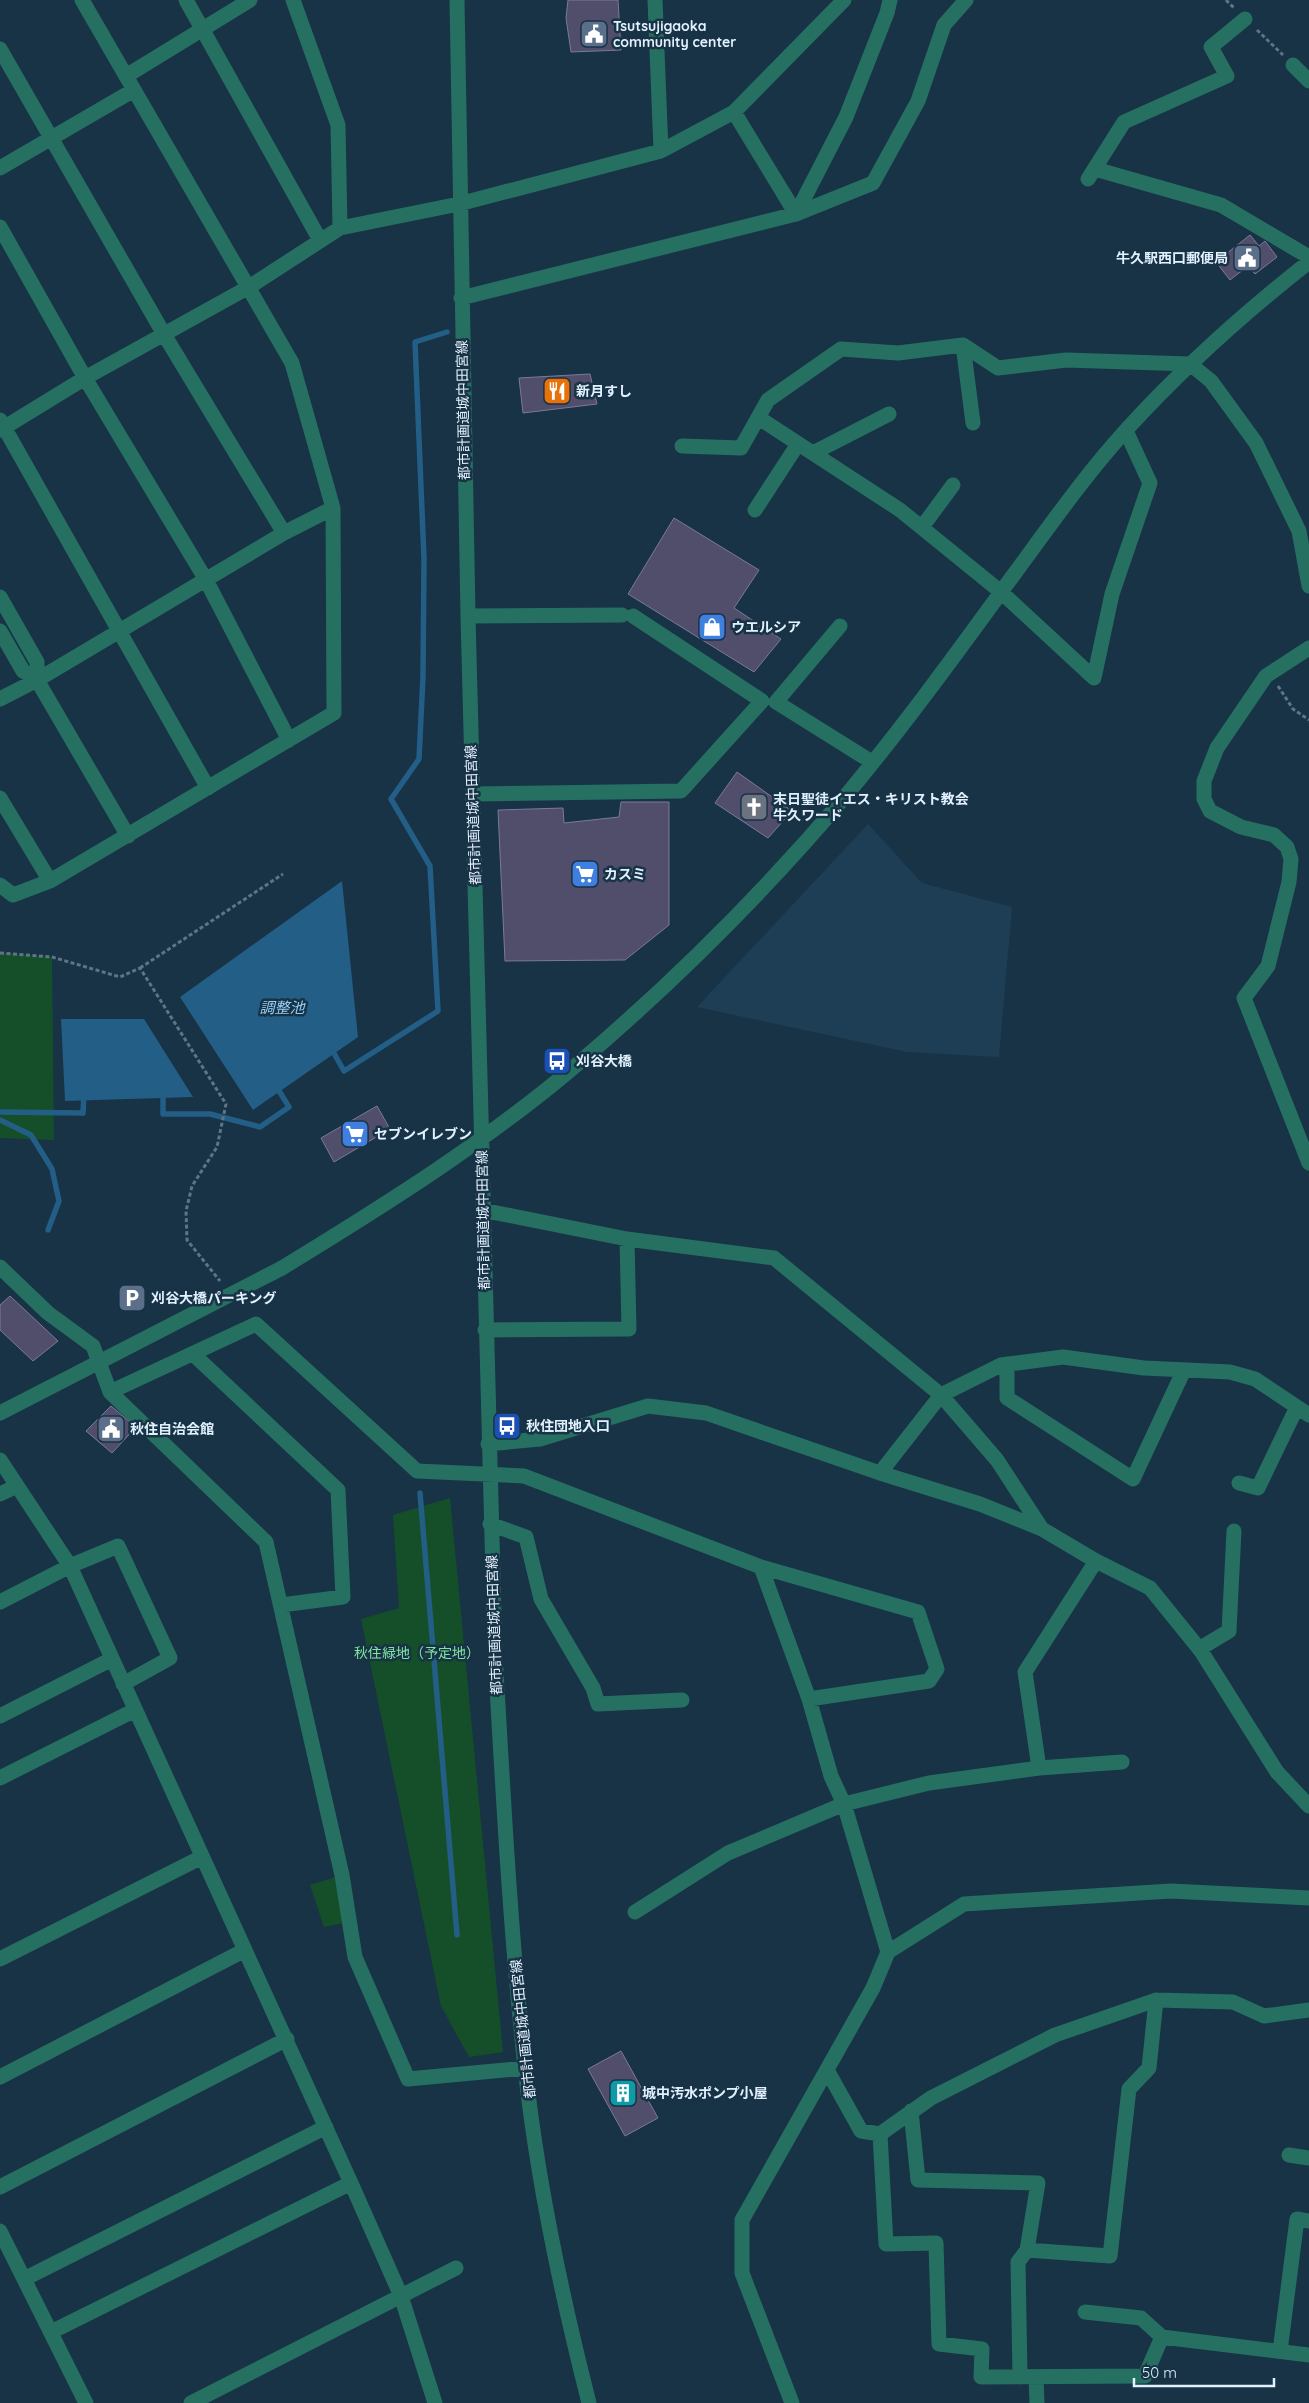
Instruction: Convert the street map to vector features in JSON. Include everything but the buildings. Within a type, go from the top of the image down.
[{"type":"street","points":[[0,885],[13,895],[50,881],[334,712],[333,508],[292,363],[82,0]]},
{"type":"street","points":[[186,0],[320,240]]},
{"type":"street","points":[[126,76],[250,0]]},
{"type":"street","points":[[293,0],[338,125],[340,228]]},
{"type":"street","name":"都市計画道城中田宮線","points":[[457,0],[459,204],[468,616],[482,1138],[488,1475],[494,1653],[503,1795],[525,2068],[542,2179],[566,2310],[589,2403]]},
{"type":"street","points":[[655,0],[661,151]]},
{"type":"street","points":[[208,788],[1,426],[85,378],[165,336],[249,287],[340,228],[459,204],[661,151],[734,112],[844,0]]},
{"type":"street","points":[[796,214],[846,117],[887,13],[890,0]]},
{"type":"street","points":[[461,298],[796,214],[873,183],[918,101],[944,25],[966,0]]},
{"type":"street","points":[[1245,18],[1210,47],[1227,76],[1124,122],[1092,174],[1221,205],[1309,257]]},
{"type":"street","points":[[0,49],[165,336],[284,533]]},
{"type":"street","points":[[1293,65],[1309,81]]},
{"type":"street","points":[[0,168],[134,90]]},
{"type":"street","points":[[734,112],[796,214]]},
{"type":"street","points":[[0,227],[85,378],[206,580],[289,740]]},
{"type":"street","points":[[0,1413],[282,1268],[418,1182],[482,1138],[579,1063],[694,960],[797,851],[872,762],[1069,500],[1126,431],[1190,364],[1249,310],[1306,267]]},
{"type":"street","points":[[963,345],[973,423]]},
{"type":"street","points":[[682,446],[741,448],[768,400],[841,349],[898,353],[963,345],[998,368],[1066,360],[1190,364],[1211,382],[1256,443],[1299,531],[1309,586]]},
{"type":"street","points":[[813,453],[889,414]]},
{"type":"street","points":[[759,418],[900,510],[922,527],[1001,592],[1094,678],[1112,594],[1150,483],[1126,431]]},
{"type":"street","points":[[755,510],[798,444]]},
{"type":"street","points":[[922,527],[954,485]]},
{"type":"street","points":[[0,699],[37,680],[284,533],[333,508]]},
{"type":"street","points":[[0,597],[37,662],[37,680]]},
{"type":"street","points":[[468,616],[628,615],[762,701],[681,791],[472,794]]},
{"type":"street","points":[[840,626],[776,702],[872,762]]},
{"type":"street","points":[[0,631],[23,671],[37,680],[128,836]]},
{"type":"street","points":[[1309,648],[1269,674],[1217,748],[1204,781],[1204,799],[1210,811],[1241,827],[1274,834],[1287,847],[1291,859],[1288,882],[1268,966],[1244,998],[1309,1163]]},
{"type":"street","points":[[0,798],[50,881]]},
{"type":"street","points":[[482,1210],[627,1239],[774,1258],[941,1395],[997,1460],[1042,1529]]},
{"type":"street","points":[[485,1330],[629,1329],[627,1239]]},
{"type":"street","points":[[0,1267],[48,1313],[93,1346],[110,1392],[266,1542],[342,1875],[355,1956],[408,2078],[525,2068]]},
{"type":"street","points":[[110,1392],[256,1324],[417,1471],[524,1476],[761,1567],[918,1612],[937,1669],[929,1681],[809,1699]]},
{"type":"street","points":[[193,1354],[338,1490],[343,1597],[281,1605]]},
{"type":"street","points":[[880,1473],[941,1395],[1007,1364],[1063,1357],[1144,1368],[1230,1372],[1255,1379],[1303,1411],[1258,1488],[1239,1483]]},
{"type":"street","points":[[1007,1364],[1007,1398],[1133,1479],[1184,1370]]},
{"type":"street","points":[[488,1444],[540,1439],[648,1406],[706,1413],[880,1473],[980,1504],[1042,1529],[1096,1561],[1150,1588],[1199,1649],[1277,1772],[1309,1806]]},
{"type":"street","points":[[0,1460],[70,1566],[401,2296],[435,2403]]},
{"type":"street","points":[[0,1494],[17,1486]]},
{"type":"street","points":[[490,1524],[526,1537],[541,1599],[593,1688],[598,1704],[682,1700]]},
{"type":"street","points":[[1199,1649],[1229,1631],[1234,1530]]},
{"type":"street","points":[[0,1602],[70,1566],[118,1546],[170,1658],[123,1684]]},
{"type":"street","points":[[1039,1768],[1025,1672],[1096,1561]]},
{"type":"street","points":[[761,1567],[809,1699],[831,1776],[844,1804],[888,1952]]},
{"type":"street","points":[[0,1716],[112,1659]]},
{"type":"street","points":[[0,1778],[135,1710]]},
{"type":"street","points":[[635,1912],[728,1853],[844,1804],[929,1783],[1039,1768],[1122,1762]]},
{"type":"street","points":[[0,1959],[202,1857]]},
{"type":"street","points":[[792,2403],[742,2272],[742,2220],[872,1988],[888,1952],[964,1904],[1171,1891],[1309,1898]]},
{"type":"street","points":[[0,2077],[245,1950]]},
{"type":"street","points":[[827,2070],[861,2131],[880,2134],[931,2098],[1056,2035],[1156,2000],[1232,2002],[1264,2016],[1309,2010]]},
{"type":"street","points":[[1027,2250],[1110,2256],[1129,2089],[1149,2068],[1156,2000]]},
{"type":"street","points":[[0,2187],[286,2039]]},
{"type":"street","points":[[911,2112],[918,2180],[1038,2183],[1027,2250],[1018,2262],[1020,2377]]},
{"type":"street","points":[[24,2279],[326,2127]]},
{"type":"street","points":[[880,2134],[886,2244],[936,2243],[939,2344],[982,2349],[981,2377],[1145,2376],[1162,2337]]},
{"type":"street","points":[[1289,2155],[1309,2158]]},
{"type":"street","points":[[51,2332],[351,2183]]},
{"type":"street","points":[[1280,2351],[1297,2219],[1309,2221]]},
{"type":"street","points":[[0,2231],[86,2403]]},
{"type":"street","points":[[191,2403],[456,2268]]},
{"type":"street","points":[[1085,2312],[1141,2318],[1162,2337],[1309,2355]]},
{"type":"street","points":[[1036,2377],[1037,2403]]},
{"type":"path","points":[[1226,0],[1293,65]]},
{"type":"path","points":[[1269,674],[1293,709],[1309,720]]},
{"type":"path","points":[[0,953],[52,957],[120,977],[140,968],[283,874]]},
{"type":"path","points":[[140,968],[226,1104],[217,1147],[192,1186],[186,1211],[187,1240],[222,1284]]},
{"type":"shaded area","points":[[868,824],[922,883],[1012,907],[999,1057],[907,1052],[697,1007]]},
{"type":"green space","points":[[0,953],[52,957],[54,1140],[0,1138]]},
{"type":"green space","name":"秋住緑地（予定地）","points":[[450,1498],[503,2052],[469,2057],[441,2006],[361,1619],[399,1608],[393,1515]]},
{"type":"green space","points":[[342,1875],[350,1922],[324,1927],[310,1885]]},
{"type":"water","name":"調整池","points":[[342,881],[358,1037],[253,1110],[180,997]]},
{"type":"water","points":[[61,1019],[144,1019],[193,1097],[65,1101]]},
{"type":"waterway","points":[[331,1048],[344,1071],[438,1011],[430,866],[391,799],[419,759],[423,676],[424,559],[415,342],[447,332]]},
{"type":"waterway","points":[[163,1091],[163,1114],[210,1114],[260,1127],[289,1107],[276,1086]]},
{"type":"waterway","points":[[0,1112],[83,1113],[84,1093]]},
{"type":"waterway","points":[[0,1120],[31,1135],[52,1169],[59,1201],[48,1230]]},
{"type":"waterway","points":[[420,1493],[457,1935]]},
{"type":"place","name":"Tsutsujigaoka community center","points":[[594,34]]},
{"type":"place","name":"牛久駅西口郵便局","points":[[1247,258]]},
{"type":"place","name":"新月すし","points":[[557,391]]},
{"type":"place","name":"ウエルシア","points":[[712,627]]},
{"type":"place","name":"末日聖徒イエス・キリスト教会 牛久ワード","points":[[754,807]]},
{"type":"place","name":"カスミ","points":[[585,874]]},
{"type":"place","name":"刈谷大橋","points":[[557,1061]]},
{"type":"place","name":"セブンイレブン","points":[[355,1134]]},
{"type":"place","name":"刈谷大橋パーキング","points":[[132,1298]]},
{"type":"place","name":"秋住団地入口","points":[[507,1426]]},
{"type":"place","name":"秋住自治会館","points":[[111,1429]]},
{"type":"place","name":"城中汚水ポンプ小屋","points":[[623,2093]]}]
